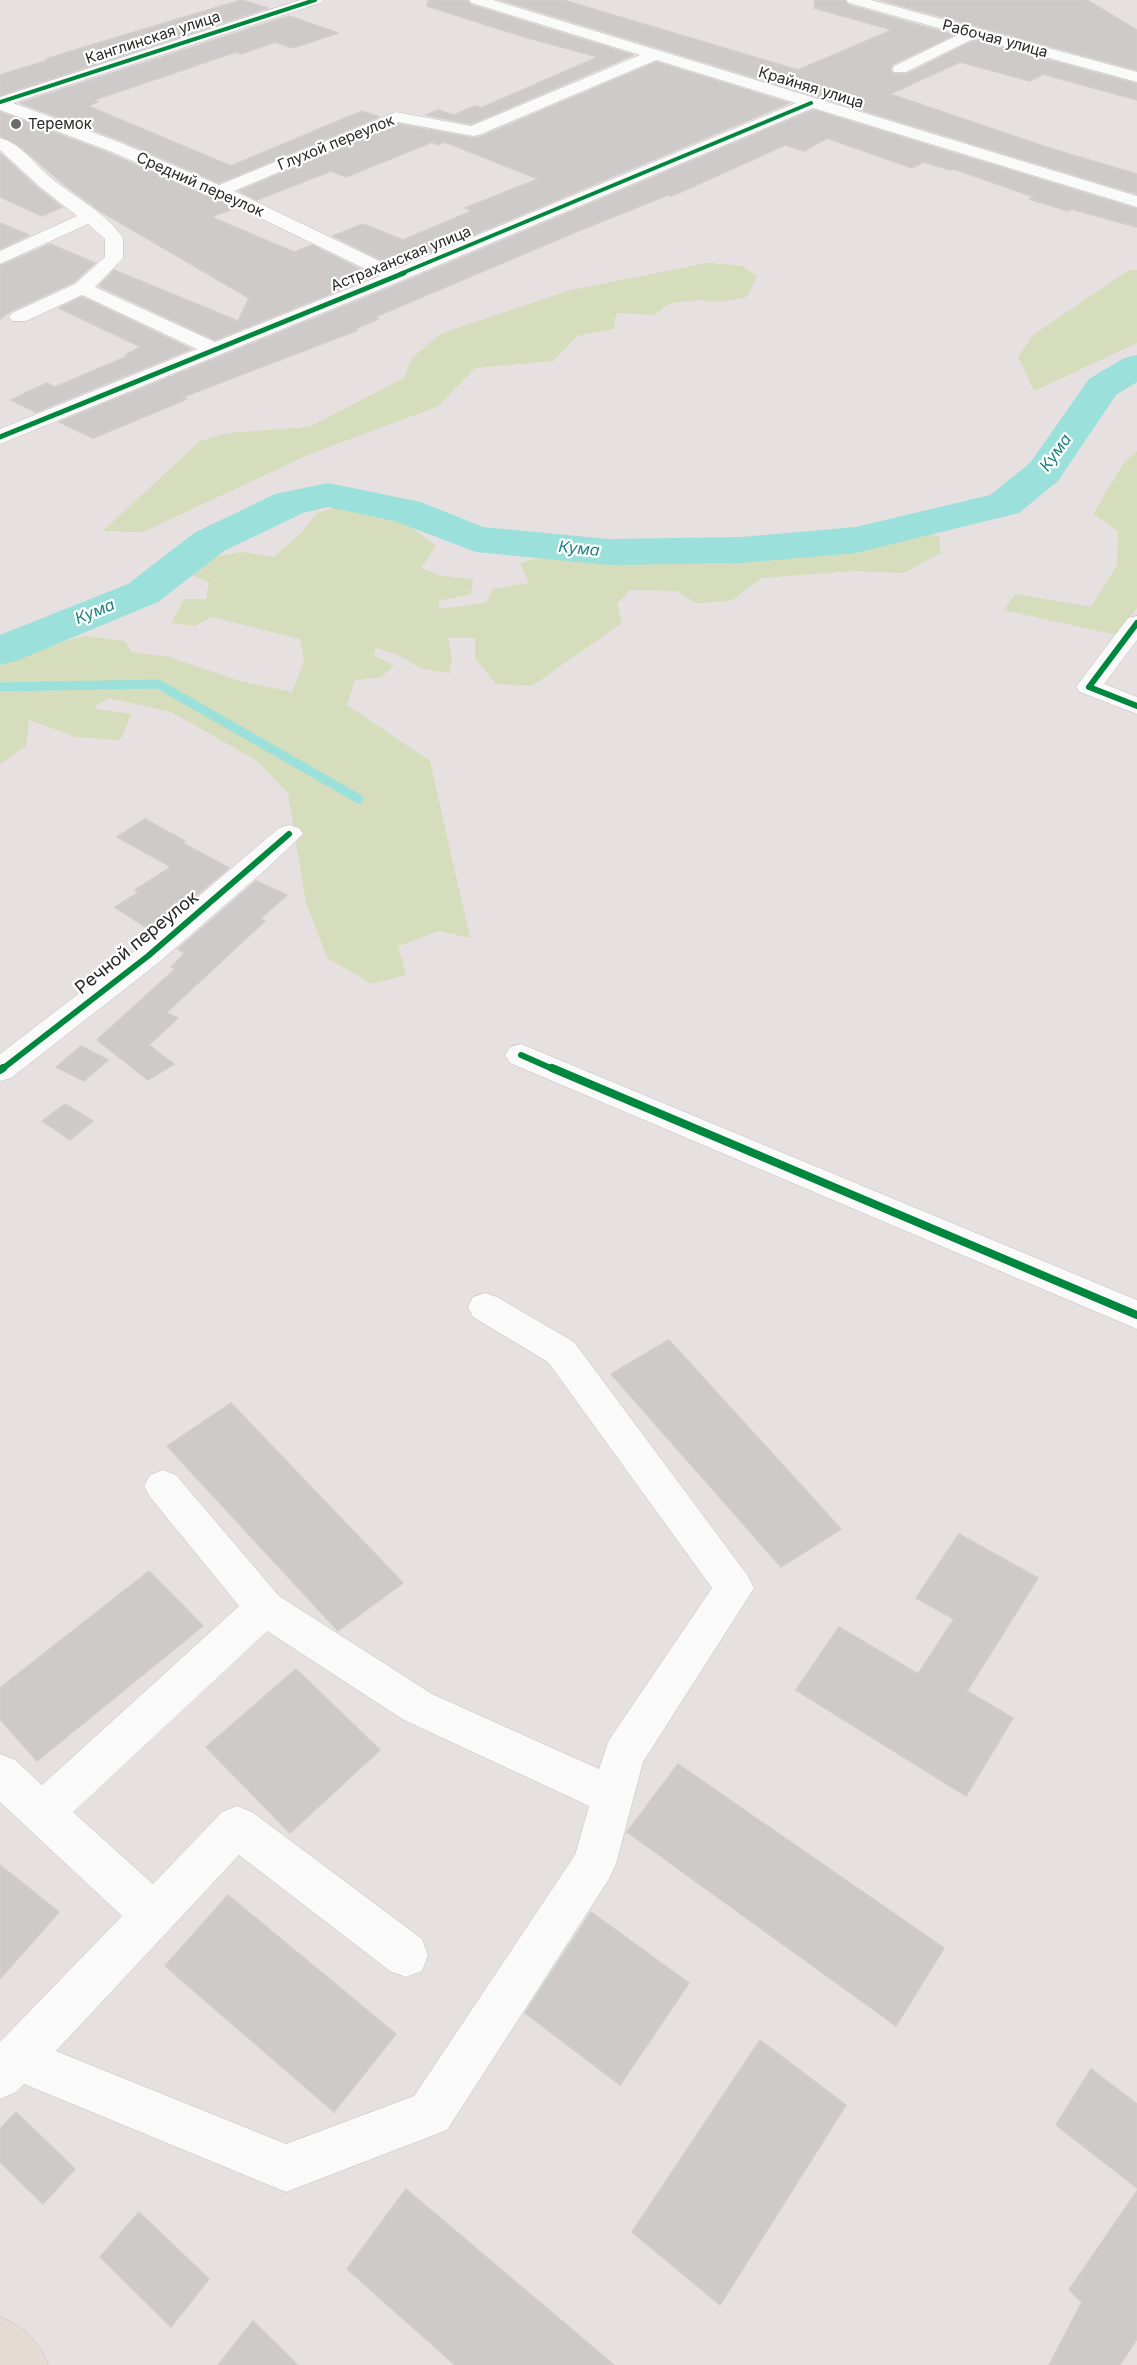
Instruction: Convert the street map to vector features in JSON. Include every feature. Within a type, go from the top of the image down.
[{"type":"main road","points":[[0,2342],[22,2365]]},
{"type":"street","name":"Канглинская улица","points":[[0,103],[315,0]]},
{"type":"street","name":"Крайняя улица","points":[[477,0],[1137,202]]},
{"type":"street","name":"Рабочая улица","points":[[854,0],[1137,77]]},
{"type":"street","points":[[900,69],[973,33]]},
{"type":"street","name":"Глухой переулок","points":[[219,191],[396,117],[473,131],[656,54]]},
{"type":"street","name":"Астраханская улица","points":[[0,437],[396,276],[811,102]]},
{"type":"street","name":"Средний переулок","points":[[0,103],[113,146],[219,191],[396,276]]},
{"type":"street","points":[[0,143],[11,148],[44,181],[91,216],[114,238],[114,258],[82,288],[19,317]]},
{"type":"street","points":[[0,258],[91,216]]},
{"type":"street","points":[[82,288],[215,350]]},
{"type":"street","points":[[1137,623],[1089,687],[1137,706]]},
{"type":"street","name":"Речной переулок","points":[[0,1070],[62,1024],[217,898],[289,834]]},
{"type":"street","points":[[521,1055],[1137,1315]]},
{"type":"street","points":[[406,1955],[237,1827],[8,2067],[286,2168],[430,2113],[594,1864],[624,1754],[734,1588],[561,1352],[485,1307]]},
{"type":"street","points":[[163,1486],[265,1608],[418,1707],[613,1796]]},
{"type":"street","points":[[42,1813],[265,1608]]},
{"type":"street","points":[[0,1774],[154,1915]]},
{"type":"green space","points":[[707,263],[742,266],[757,276],[747,297],[721,302],[700,300],[671,303],[654,315],[616,313],[614,329],[577,336],[553,361],[475,368],[437,407],[312,453],[143,532],[103,531],[200,441],[228,433],[309,427],[404,378],[411,359],[440,334],[571,290]]},
{"type":"green space","points":[[1129,270],[1137,270],[1137,343],[1034,391],[1018,357],[1033,335]]},
{"type":"green space","points":[[1137,451],[1137,608],[1116,635],[1004,610],[1015,594],[1091,607],[1117,565],[1118,531],[1093,514],[1123,464]]},
{"type":"green space","points":[[336,507],[398,517],[436,546],[421,568],[441,576],[473,579],[471,594],[439,601],[439,609],[486,603],[493,589],[529,583],[520,563],[547,556],[741,559],[848,551],[918,533],[939,536],[941,553],[904,573],[852,571],[762,578],[731,601],[696,603],[677,591],[630,590],[617,604],[622,623],[532,686],[496,684],[475,658],[475,638],[448,638],[452,658],[449,673],[423,669],[396,654],[376,648],[374,655],[394,666],[381,677],[355,680],[347,705],[430,761],[470,938],[439,931],[398,946],[406,975],[372,984],[327,958],[306,902],[288,793],[256,760],[171,712],[109,698],[93,708],[132,714],[120,740],[76,737],[29,720],[26,746],[0,764],[0,662],[30,650],[85,636],[125,641],[132,652],[169,657],[240,681],[292,692],[304,661],[300,639],[212,617],[195,626],[171,623],[184,599],[206,599],[209,582],[188,574],[201,559],[241,552],[274,557],[303,531],[317,513]]},
{"type":"building","points":[[241,0],[268,8],[0,95],[0,75]]},
{"type":"building","points":[[428,0],[467,0],[471,5],[633,55],[471,124],[426,115],[438,110],[454,115],[475,106],[481,108],[598,57],[521,36],[427,6]]},
{"type":"building","points":[[501,0],[563,0],[798,70],[892,30],[814,8],[815,0],[844,0],[848,5],[954,35],[893,64],[890,70],[894,74],[907,74],[975,40],[1137,84],[1137,100],[1043,74],[1030,81],[960,62],[890,94],[1049,148],[1137,174],[1137,194]]},
{"type":"building","points":[[880,0],[1087,0],[1137,30],[1137,70]]},
{"type":"building","points":[[289,16],[338,33],[293,48],[275,42],[241,54],[236,52],[94,100],[98,102],[88,106],[231,166],[362,111],[379,117],[219,183],[120,140],[20,103]]},
{"type":"building","points":[[656,62],[789,103],[396,267],[333,236],[363,224],[403,240],[472,211],[465,208],[538,179],[445,142],[438,145],[432,142],[346,177],[331,171],[257,200],[239,191],[398,124],[473,138],[480,137]]},
{"type":"building","points":[[813,110],[1137,209],[1137,227],[1071,209],[1068,211],[1029,199],[1034,197],[954,169],[923,162],[912,168],[827,138],[804,151],[785,145],[672,196],[668,195],[578,231],[375,317],[379,319],[354,329],[358,330],[183,397],[187,399],[93,438],[59,422],[404,282]]},
{"type":"building","points":[[0,112],[106,152],[235,208],[211,217],[294,252],[312,245],[374,276],[215,340],[99,286],[114,270],[238,321],[249,298],[100,211],[62,183],[22,148],[0,136]]},
{"type":"building","points":[[0,153],[62,207],[42,216],[0,197]]},
{"type":"building","points":[[0,223],[29,235],[0,249]]},
{"type":"building","points":[[50,244],[95,263],[74,282],[11,311],[0,319],[0,266]]},
{"type":"building","points":[[82,297],[191,349],[36,412],[11,400],[47,383],[55,387],[128,356],[125,355],[141,347],[59,308]]},
{"type":"building","points":[[145,819],[229,868],[153,932],[115,907],[139,892],[135,890],[171,867],[117,837]]},
{"type":"building","points":[[256,881],[287,895],[260,919],[265,921],[166,1013],[178,1018],[149,1045],[174,1064],[148,1080],[97,1040],[175,969],[171,967],[185,953],[178,949]]},
{"type":"building","points":[[81,1046],[108,1060],[84,1081],[56,1067]]},
{"type":"building","points":[[65,1104],[93,1121],[70,1140],[42,1121]]},
{"type":"building","points":[[669,1340],[841,1529],[781,1567],[611,1374]]},
{"type":"building","points":[[231,1403],[403,1583],[338,1631],[167,1446]]},
{"type":"building","points":[[959,1534],[1038,1578],[967,1691],[1013,1718],[966,1796],[796,1690],[839,1627],[918,1674],[954,1619],[916,1598]]},
{"type":"building","points":[[149,1571],[203,1626],[37,1761],[0,1719],[0,1688]]},
{"type":"building","points":[[296,1669],[380,1750],[290,1833],[206,1747]]},
{"type":"building","points":[[678,1764],[944,1948],[896,2026],[627,1832]]},
{"type":"building","points":[[0,1865],[59,1912],[0,1979]]},
{"type":"building","points":[[228,1895],[396,2034],[334,2112],[165,1966]]},
{"type":"building","points":[[591,1912],[689,1983],[620,2085],[525,2013]]},
{"type":"building","points":[[760,2040],[846,2105],[720,2305],[632,2232]]},
{"type":"building","points":[[1091,2069],[1137,2104],[1137,2188],[1056,2125]]},
{"type":"building","points":[[16,2112],[75,2169],[43,2204],[0,2162],[0,2129]]},
{"type":"building","points":[[406,2189],[614,2365],[455,2365],[347,2269]]},
{"type":"building","points":[[1137,2191],[1137,2339],[1120,2365],[1049,2365],[1082,2302],[1069,2290]]},
{"type":"building","points":[[139,2212],[209,2279],[171,2327],[100,2257]]},
{"type":"building","points":[[253,2321],[298,2365],[218,2365]]},
{"type":"waterway","name":"Кума","points":[[0,651],[143,593],[209,542],[290,503],[328,495],[406,511],[476,539],[609,552],[741,550],[856,540],[1004,504],[1044,472],[1102,387],[1137,366]]},
{"type":"waterway","points":[[0,687],[158,684],[359,799]]},
{"type":"cycle path","points":[[0,102],[315,0]]},
{"type":"cycle path","points":[[0,437],[396,276],[811,103]]},
{"type":"cycle path","points":[[1137,623],[1089,687],[1137,706]]},
{"type":"cycle path","points":[[0,1070],[111,985],[289,834]]},
{"type":"cycle path","points":[[521,1055],[1137,1315]]},
{"type":"place","name":"Теремок","points":[[16,124]]}]
